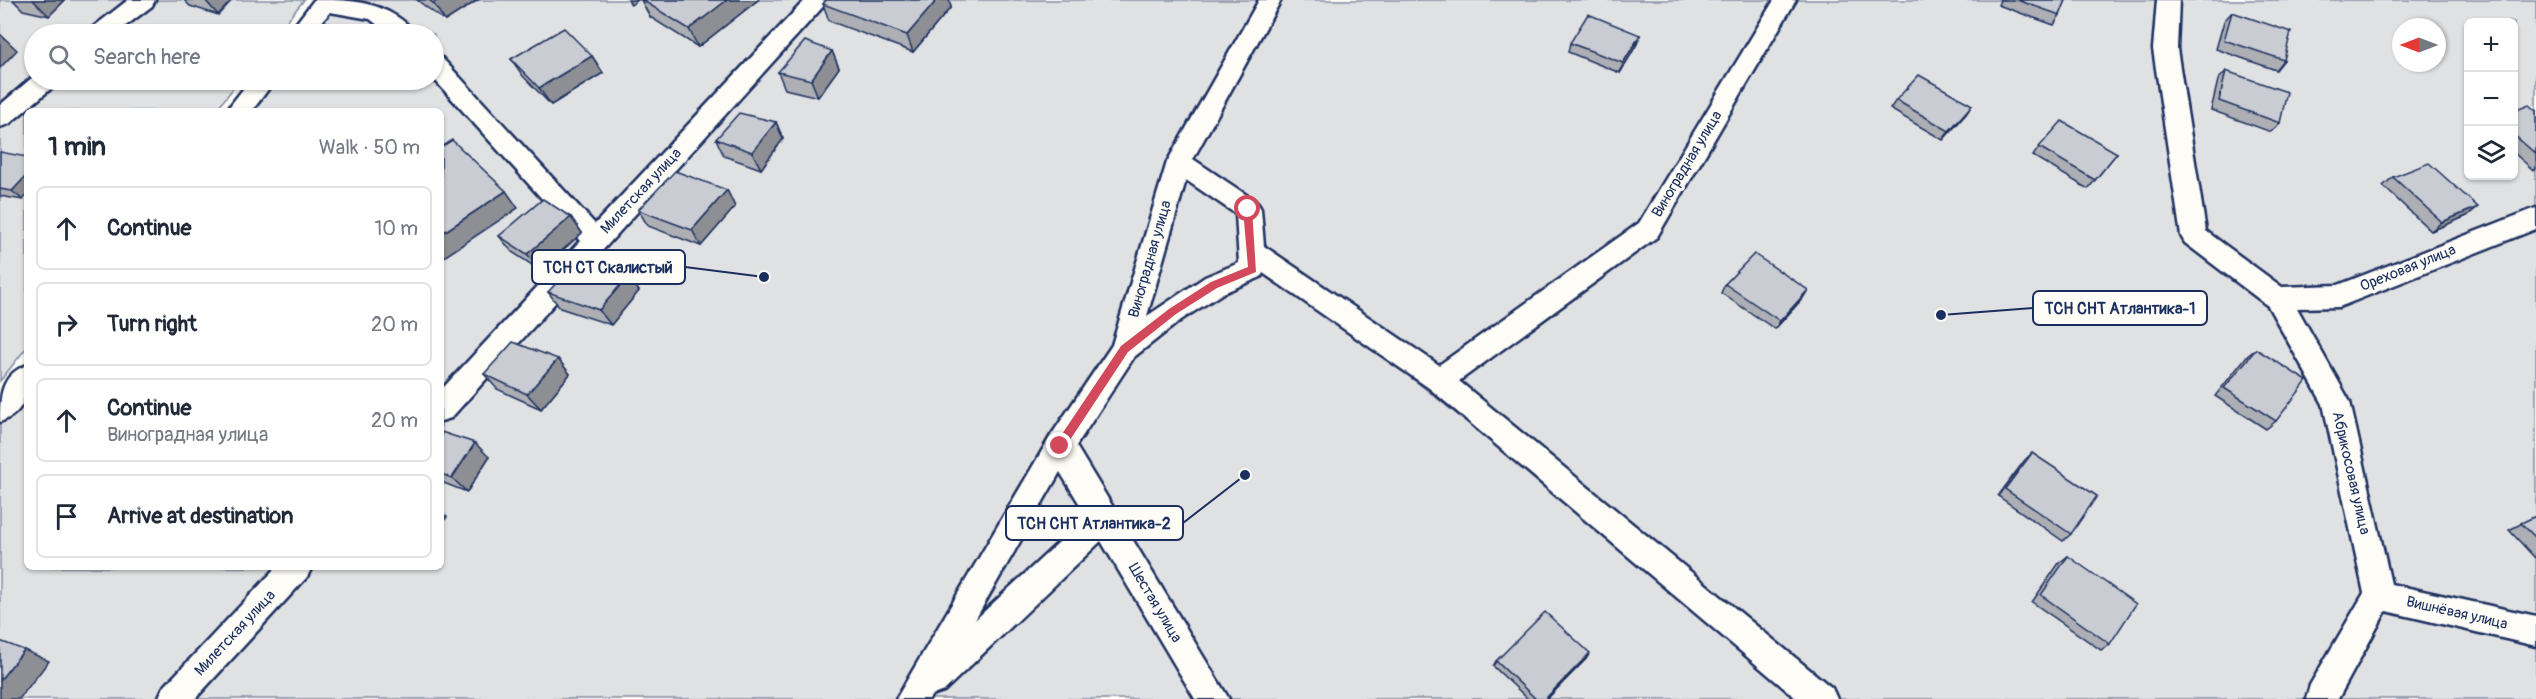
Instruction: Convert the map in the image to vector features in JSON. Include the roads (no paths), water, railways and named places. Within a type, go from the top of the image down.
[{"type":"lane","points":[[113,24],[144,0]]},
{"type":"lane","name":"Милетская улица","points":[[444,407],[818,0]]},
{"type":"lane","name":"Виноградная улица","points":[[913,699],[1060,446],[1124,349],[1179,162],[1270,0]]},
{"type":"lane","name":"Виноградная улица","points":[[1439,380],[1648,230],[1785,0]]},
{"type":"lane","name":"Абрикосовая улица","points":[[2168,0],[2165,49],[2194,236],[2277,298],[2336,402],[2379,595]]},
{"type":"lane","points":[[307,24],[326,1],[376,12],[391,24]]},
{"type":"lane","points":[[444,75],[595,241]]},
{"type":"lane","points":[[0,118],[34,90]]},
{"type":"lane","points":[[240,108],[255,90]]},
{"type":"lane","points":[[1124,349],[1172,312],[1206,290],[1252,269],[1248,209],[1179,162]]},
{"type":"lane","name":"Ореховая улица","points":[[2277,298],[2339,296],[2536,218]]},
{"type":"lane","points":[[1252,251],[1439,380],[1821,699]]},
{"type":"lane","points":[[0,410],[24,380]]},
{"type":"lane","name":"Шестая улица","points":[[1060,446],[1214,699]]},
{"type":"lane","points":[[913,699],[1104,519]]},
{"type":"lane","name":"Милетская улица","points":[[174,699],[294,570]]},
{"type":"lane","points":[[2322,699],[2321,696],[2379,595]]},
{"type":"lane","name":"Вишнёвая улица","points":[[2379,595],[2536,631]]},
{"type":"place","name":"ТСН СТ Скалистый","points":[[764,277]]},
{"type":"place","name":"ТСН СНТ Атлантика-1","points":[[1941,315]]},
{"type":"place","name":"ТСН СНТ Атлантика-2","points":[[1245,475]]}]
